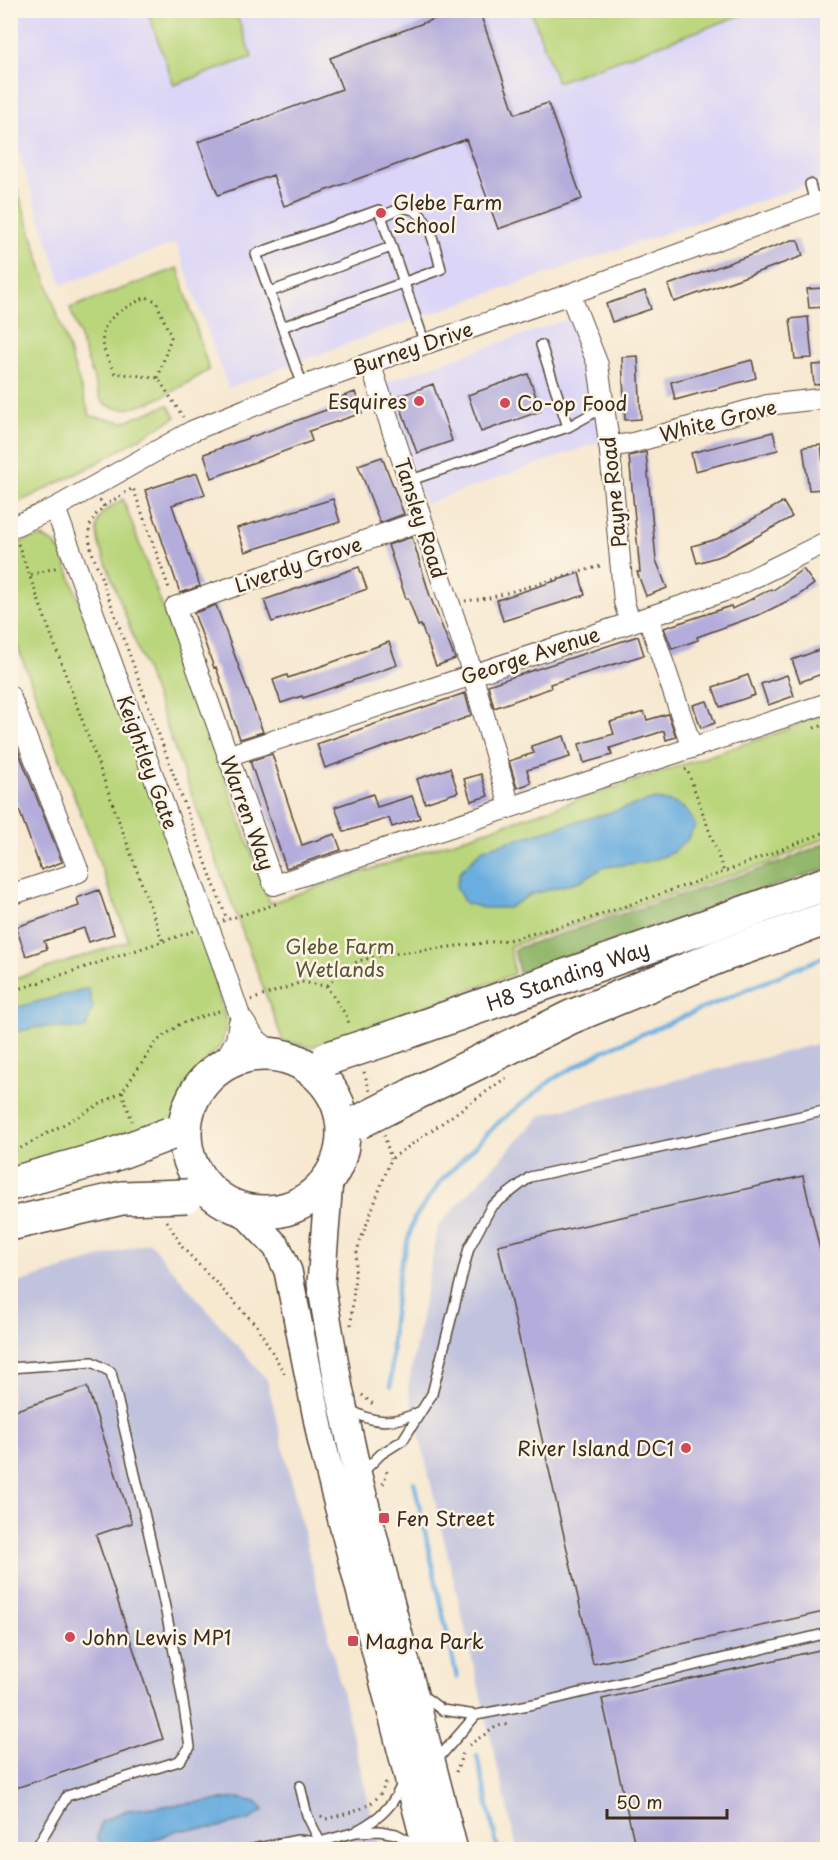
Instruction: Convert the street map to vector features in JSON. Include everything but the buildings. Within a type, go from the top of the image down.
[{"type":"highway","name":"H8 Standing Way","points":[[303,1058],[396,1036],[828,883]]},
{"type":"highway","name":"H8 Standing Way","points":[[351,1127],[571,1017],[720,956],[828,918]]},
{"type":"highway","points":[[10,1184],[110,1155],[177,1130],[190,1102],[203,1082],[221,1066],[238,1057],[256,1053],[303,1058],[325,1081],[351,1127],[329,1179],[311,1197],[289,1208],[265,1212],[122,1198],[10,1224]]},
{"type":"highway","points":[[177,1130],[198,1178],[203,1205]]},
{"type":"street","name":"Burney Drive","points":[[14,535],[54,508],[192,431],[303,386],[570,294],[818,196]]},
{"type":"street","name":"Payne Road","points":[[570,294],[598,365],[609,446],[624,602],[639,619]]},
{"type":"street","name":"Tansley Road","points":[[370,363],[472,674]]},
{"type":"street","name":"White Grove","points":[[609,446],[629,444],[767,405],[828,398]]},
{"type":"street","name":"Keightley Gate","points":[[54,508],[240,1016],[255,1038],[303,1058]]},
{"type":"street","name":"Liverdy Grove","points":[[175,607],[421,521]]},
{"type":"street","name":"George Avenue","points":[[227,756],[733,588],[828,541]]},
{"type":"street","name":"Warren Way","points":[[175,607],[274,885],[828,703]]},
{"type":"street","points":[[639,619],[692,748]]},
{"type":"street","points":[[472,674],[510,807]]},
{"type":"street","points":[[10,696],[79,872],[10,895]]},
{"type":"street","points":[[221,1066],[236,1040],[240,1016]]},
{"type":"street","points":[[329,1179],[321,1284],[372,1475],[412,1687],[444,1770],[454,1850]]},
{"type":"street","points":[[203,1205],[277,1247],[288,1271],[322,1443],[396,1773],[427,1849]]},
{"type":"lane","points":[[282,327],[441,269],[424,220],[413,210],[401,209],[381,217]]},
{"type":"lane","points":[[303,386],[256,254],[379,210],[425,344]]},
{"type":"lane","points":[[270,292],[391,247]]},
{"type":"lane","points":[[541,345],[568,427]]},
{"type":"lane","points":[[408,481],[568,427],[604,407]]},
{"type":"lane","points":[[372,1475],[403,1440],[432,1394],[469,1248],[491,1207],[530,1177],[828,1110]]},
{"type":"lane","points":[[10,1368],[92,1362],[111,1372],[182,1689],[190,1747],[179,1761],[67,1796],[35,1850]]},
{"type":"lane","points":[[351,1398],[375,1422],[395,1421],[421,1412]]},
{"type":"lane","points":[[412,1687],[442,1710],[476,1715],[534,1704],[828,1634]]},
{"type":"lane","points":[[444,1770],[476,1715]]},
{"type":"lane","points":[[248,1850],[298,1840],[320,1842],[356,1832],[380,1818],[389,1808],[396,1773]]},
{"type":"lane","points":[[300,1786],[309,1819],[320,1842]]},
{"type":"lane","points":[[356,1832],[396,1834],[427,1849]]},
{"type":"lane","points":[[312,1850],[320,1842]]},
{"type":"path","points":[[158,378],[171,337],[156,301],[146,297],[114,312],[102,335],[104,353],[115,372],[158,378],[192,431]]},
{"type":"path","points":[[175,607],[133,488],[93,515],[87,535],[227,920]]},
{"type":"path","points":[[99,499],[104,507]]},
{"type":"path","points":[[14,535],[31,575],[163,942]]},
{"type":"path","points":[[450,607],[620,560]]},
{"type":"path","points":[[31,575],[62,566]]},
{"type":"path","points":[[676,773],[687,769],[724,872]]},
{"type":"path","points":[[326,986],[358,961],[383,954],[508,940],[585,920],[724,872],[828,831]]},
{"type":"path","points":[[220,922],[283,902]]},
{"type":"path","points":[[10,992],[198,930]]},
{"type":"path","points":[[10,1154],[122,1092],[157,1041],[180,1024],[193,1020]]},
{"type":"path","points":[[350,1332],[357,1250],[391,1159],[515,1072]]},
{"type":"path","points":[[122,1092],[133,1124]]},
{"type":"path","points":[[203,1205],[182,1247],[257,1326],[289,1382]]},
{"type":"path","points":[[351,1398],[373,1404],[370,1419]]},
{"type":"path","points":[[444,1770],[473,1740],[497,1726],[509,1724]]},
{"type":"path","points":[[309,1819],[323,1815],[326,1819],[366,1807],[378,1798],[396,1773]]},
{"type":"shaded area","name":"Glebe Farm School","points":[[10,11],[827,11],[827,178],[415,319],[228,388],[176,243],[62,285],[11,130]]},
{"type":"shaded area","points":[[574,317],[593,368],[602,441],[425,504],[384,383]]},
{"type":"shaded area","points":[[827,1041],[827,1849],[517,1849],[408,1387],[438,1226],[541,1115]]},
{"type":"shaded area","points":[[149,1242],[267,1380],[380,1849],[11,1850],[11,1285]]},
{"type":"green space","points":[[531,10],[753,11],[557,82]]},
{"type":"green space","points":[[163,11],[235,11],[252,57],[174,85],[149,16]]},
{"type":"green space","points":[[10,167],[90,416],[124,422],[168,405],[176,417],[90,467],[11,506]]},
{"type":"green space","points":[[178,268],[209,370],[153,401],[123,409],[110,406],[100,398],[70,308]]},
{"type":"green space","name":"Glebe Farm Wetlands","points":[[123,499],[270,903],[786,730],[827,711],[827,837],[771,862],[510,946],[514,974],[311,1047],[283,1041],[99,544],[97,527],[100,517]]},
{"type":"green space","points":[[42,537],[54,543],[62,554],[198,922],[227,1025],[221,1045],[187,1082],[172,1125],[11,1172],[11,980],[129,941],[11,629],[11,547],[28,539]]},
{"type":"green space","points":[[827,842],[827,868],[519,973],[514,949],[782,862]]},
{"type":"water","points":[[655,799],[685,809],[695,826],[687,840],[670,854],[646,862],[605,867],[580,881],[530,895],[508,908],[483,908],[465,903],[456,887],[460,872],[483,849]]},
{"type":"water","points":[[88,988],[93,1007],[85,1029],[38,1027],[11,1033],[11,1009]]},
{"type":"water","points":[[238,1798],[256,1802],[264,1810],[249,1820],[214,1828],[177,1830],[133,1849],[106,1849],[97,1838],[101,1822],[127,1810]]},
{"type":"waterway","points":[[391,1386],[393,1322],[400,1267],[414,1219],[441,1181],[499,1122],[553,1079],[605,1050],[828,955]]},
{"type":"waterway","points":[[414,1482],[457,1678]]},
{"type":"waterway","points":[[477,1756],[498,1850]]},
{"type":"place","name":"Glebe Farm School","points":[[381,213]]},
{"type":"place","name":"Esquires","points":[[419,401]]},
{"type":"place","name":"Co-op Food","points":[[505,403]]},
{"type":"place","name":"River Island DC1","points":[[686,1448]]},
{"type":"place","name":"Fen Street","points":[[384,1518]]},
{"type":"place","name":"John Lewis MP1","points":[[70,1637]]},
{"type":"place","name":"Magna Park","points":[[353,1641]]}]
